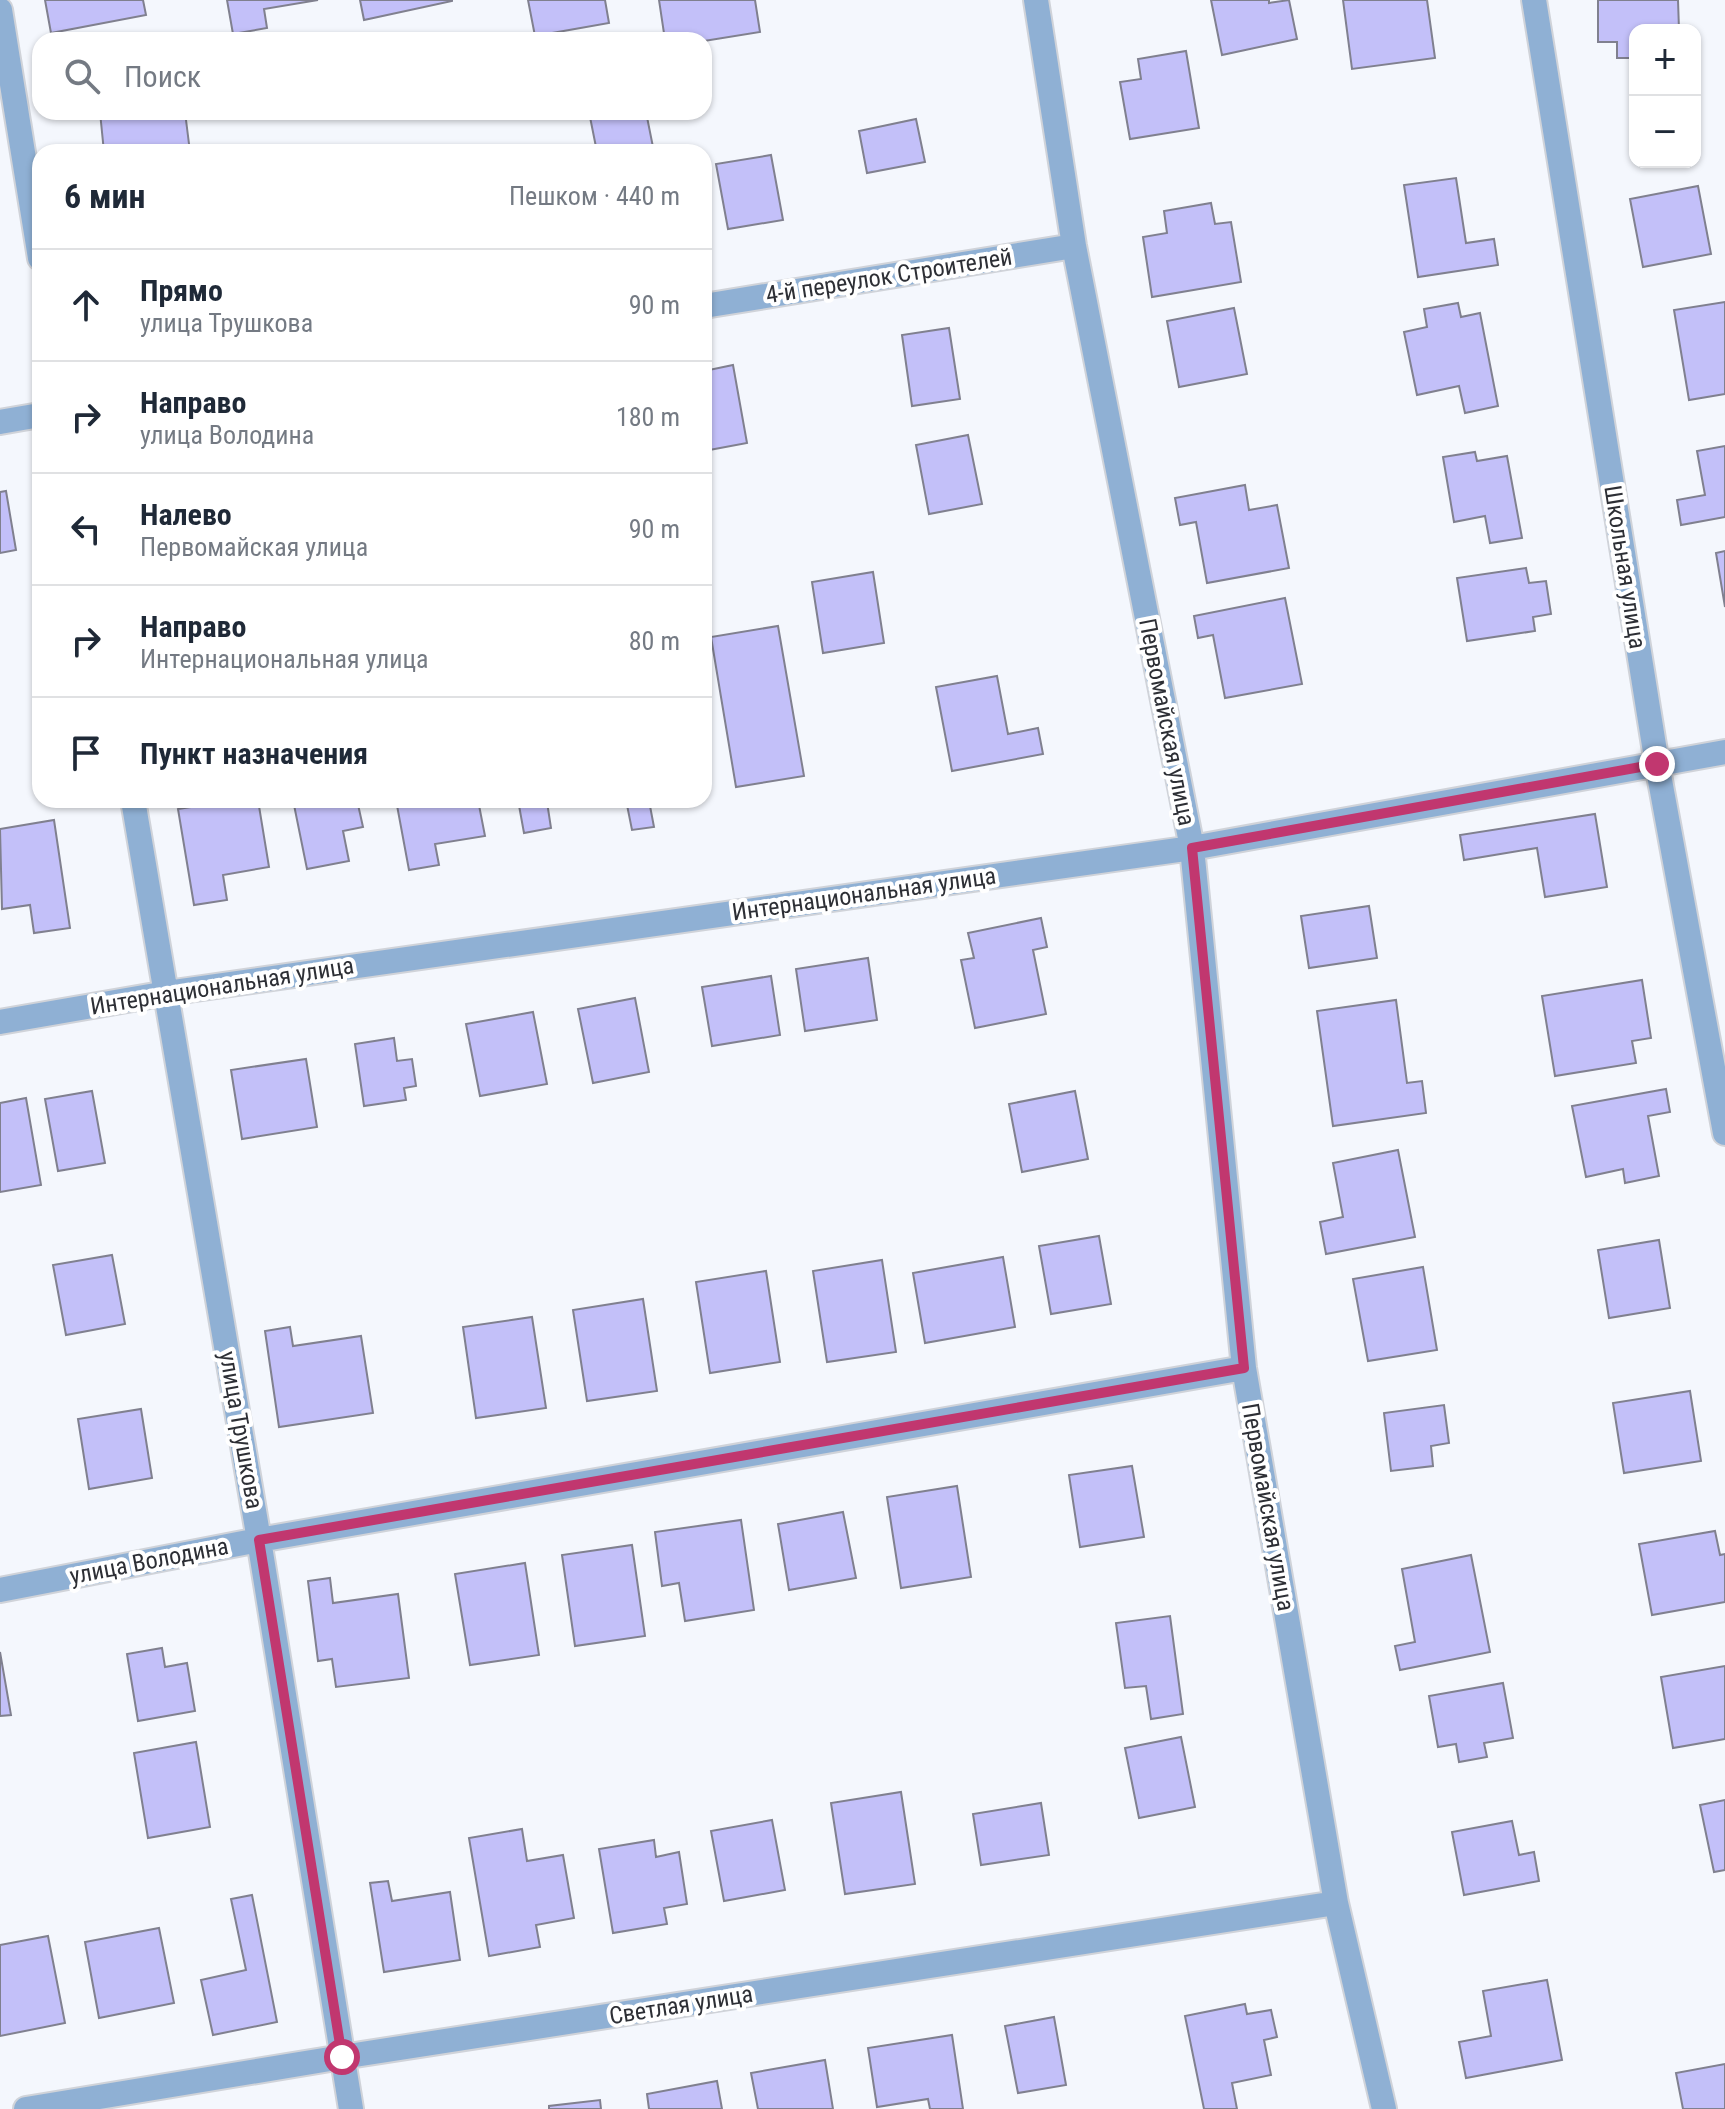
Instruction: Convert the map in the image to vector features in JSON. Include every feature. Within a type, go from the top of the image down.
[{"type":"street","name":"Первомайская улица","points":[[1036,0],[1074,246],[1192,848],[1244,1368],[1336,1903],[1384,2109]]},
{"type":"street","name":"Школьная улица","points":[[1534,0],[1657,764],[1725,1133]]},
{"type":"street","points":[[0,10],[32,208]]},
{"type":"street","name":"4-й переулок Строителей","points":[[712,305],[1074,246]]},
{"type":"street","points":[[0,422],[32,416]]},
{"type":"street","name":"Интернациональная улица","points":[[0,1022],[167,993],[1192,848],[1725,752]]},
{"type":"street","name":"улица Трушкова","points":[[134,808],[259,1540],[351,2109]]},
{"type":"street","name":"улица Володина","points":[[0,1590],[259,1540],[1244,1368]]},
{"type":"street","name":"Светлая улица","points":[[26,2109],[1336,1903]]},
{"type":"building","points":[[45,0],[143,0],[146,15],[51,32]]},
{"type":"building","points":[[227,0],[318,0],[264,9],[267,28],[233,32]]},
{"type":"building","points":[[360,0],[452,0],[452,1],[364,20]]},
{"type":"building","points":[[528,0],[605,0],[609,23],[558,32],[534,32]]},
{"type":"building","points":[[659,0],[755,0],[760,32],[712,40],[712,32],[664,32]]},
{"type":"building","points":[[1211,0],[1269,0],[1269,3],[1289,0],[1297,39],[1222,55]]},
{"type":"building","points":[[1343,0],[1427,0],[1435,58],[1352,69]]},
{"type":"building","points":[[1598,0],[1678,0],[1679,24],[1629,24],[1629,58],[1617,58],[1617,42],[1598,42]]},
{"type":"building","points":[[1186,51],[1199,128],[1130,139],[1120,82],[1141,79],[1138,59]]},
{"type":"building","points":[[916,119],[925,162],[867,173],[859,131]]},
{"type":"building","points":[[101,120],[186,120],[189,144],[103,144]]},
{"type":"building","points":[[591,120],[648,120],[652,144],[595,144]]},
{"type":"building","points":[[771,155],[783,220],[728,229],[716,164]]},
{"type":"building","points":[[1456,178],[1466,243],[1494,239],[1498,265],[1418,277],[1404,185]]},
{"type":"building","points":[[1698,186],[1711,254],[1643,267],[1630,199]]},
{"type":"building","points":[[1211,203],[1215,224],[1231,222],[1241,282],[1152,297],[1143,237],[1167,233],[1164,211]]},
{"type":"building","points":[[1725,302],[1725,394],[1689,400],[1674,310]]},
{"type":"building","points":[[1458,303],[1461,317],[1480,313],[1498,406],[1465,413],[1459,386],[1417,395],[1404,332],[1427,327],[1424,309]]},
{"type":"building","points":[[1234,308],[1247,374],[1179,387],[1167,321]]},
{"type":"building","points":[[949,328],[960,399],[912,406],[902,335]]},
{"type":"building","points":[[733,365],[747,443],[712,450],[712,369]]},
{"type":"building","points":[[968,435],[982,504],[929,514],[916,445]]},
{"type":"building","points":[[1725,446],[1725,517],[1681,525],[1677,500],[1705,495],[1697,451]]},
{"type":"building","points":[[1475,452],[1477,461],[1507,456],[1522,538],[1490,543],[1485,516],[1454,522],[1443,457]]},
{"type":"building","points":[[1245,485],[1249,510],[1277,505],[1289,568],[1207,583],[1196,522],[1180,525],[1175,498]]},
{"type":"building","points":[[6,491],[16,550],[0,553],[0,492]]},
{"type":"building","points":[[1725,551],[1725,607],[1716,553]]},
{"type":"building","points":[[1526,568],[1529,583],[1546,581],[1551,614],[1533,617],[1535,631],[1467,641],[1457,578]]},
{"type":"building","points":[[873,572],[884,643],[823,653],[812,582]]},
{"type":"building","points":[[1285,598],[1302,684],[1225,698],[1213,635],[1198,638],[1194,616]]},
{"type":"building","points":[[778,626],[804,776],[736,787],[712,637]]},
{"type":"building","points":[[997,676],[1008,734],[1038,728],[1043,754],[952,771],[936,687]]},
{"type":"building","points":[[259,808],[269,867],[223,875],[227,900],[194,905],[178,809]]},
{"type":"building","points":[[295,808],[359,808],[363,827],[343,831],[349,861],[307,869]]},
{"type":"building","points":[[397,808],[480,808],[485,836],[435,844],[439,865],[409,870]]},
{"type":"building","points":[[519,808],[548,808],[551,828],[524,833]]},
{"type":"building","points":[[628,808],[650,808],[654,827],[632,830]]},
{"type":"building","points":[[1595,814],[1607,887],[1545,897],[1537,848],[1464,860],[1460,835]]},
{"type":"building","points":[[54,820],[70,928],[34,933],[30,905],[2,909],[0,829]]},
{"type":"building","points":[[1369,906],[1377,958],[1309,968],[1301,916]]},
{"type":"building","points":[[1041,918],[1047,947],[1033,950],[1046,1014],[975,1028],[961,960],[974,958],[968,933]]},
{"type":"building","points":[[868,958],[877,1020],[805,1031],[796,969]]},
{"type":"building","points":[[771,976],[780,1035],[712,1046],[702,987]]},
{"type":"building","points":[[1642,980],[1651,1038],[1632,1041],[1636,1063],[1555,1076],[1542,996]]},
{"type":"building","points":[[635,998],[649,1072],[593,1083],[578,1009]]},
{"type":"building","points":[[1396,1000],[1407,1083],[1422,1081],[1426,1113],[1333,1126],[1317,1011]]},
{"type":"building","points":[[533,1012],[547,1084],[480,1096],[466,1024]]},
{"type":"building","points":[[394,1038],[397,1061],[412,1059],[416,1086],[404,1088],[406,1100],[364,1106],[355,1044]]},
{"type":"building","points":[[306,1059],[317,1127],[242,1139],[231,1070]]},
{"type":"building","points":[[1666,1089],[1670,1112],[1648,1116],[1659,1176],[1625,1183],[1623,1169],[1586,1177],[1572,1106]]},
{"type":"building","points":[[92,1091],[105,1163],[58,1171],[45,1099]]},
{"type":"building","points":[[1075,1091],[1088,1159],[1022,1172],[1009,1104]]},
{"type":"building","points":[[26,1098],[41,1185],[0,1192],[0,1103]]},
{"type":"building","points":[[1398,1150],[1415,1237],[1326,1254],[1320,1222],[1343,1217],[1333,1163]]},
{"type":"building","points":[[1099,1236],[1111,1304],[1051,1314],[1039,1246]]},
{"type":"building","points":[[1659,1240],[1670,1308],[1609,1318],[1598,1250]]},
{"type":"building","points":[[112,1255],[125,1324],[66,1335],[53,1265]]},
{"type":"building","points":[[1003,1257],[1015,1327],[925,1343],[913,1273]]},
{"type":"building","points":[[882,1260],[896,1352],[827,1362],[813,1271]]},
{"type":"building","points":[[1423,1267],[1437,1350],[1368,1361],[1353,1279]]},
{"type":"building","points":[[766,1271],[780,1362],[710,1373],[696,1282]]},
{"type":"building","points":[[643,1299],[657,1391],[587,1401],[573,1310]]},
{"type":"building","points":[[532,1317],[546,1408],[476,1418],[463,1327]]},
{"type":"building","points":[[290,1327],[293,1346],[361,1336],[373,1413],[279,1427],[265,1331]]},
{"type":"building","points":[[1690,1391],[1701,1461],[1624,1473],[1613,1403]]},
{"type":"building","points":[[1444,1405],[1449,1443],[1431,1446],[1433,1466],[1391,1471],[1384,1413]]},
{"type":"building","points":[[141,1409],[152,1478],[89,1489],[78,1419]]},
{"type":"building","points":[[1132,1466],[1144,1537],[1080,1547],[1069,1475]]},
{"type":"building","points":[[957,1486],[971,1577],[901,1588],[887,1497]]},
{"type":"building","points":[[843,1512],[856,1578],[789,1590],[778,1524]]},
{"type":"building","points":[[741,1520],[754,1610],[685,1621],[679,1583],[662,1586],[655,1532]]},
{"type":"building","points":[[1715,1531],[1720,1555],[1725,1554],[1725,1602],[1652,1615],[1639,1544]]},
{"type":"building","points":[[632,1545],[645,1636],[575,1646],[562,1555]]},
{"type":"building","points":[[1471,1555],[1490,1652],[1400,1670],[1395,1646],[1415,1642],[1402,1569]]},
{"type":"building","points":[[525,1563],[539,1655],[470,1665],[455,1574]]},
{"type":"building","points":[[330,1578],[333,1603],[398,1594],[409,1678],[336,1687],[332,1659],[318,1661],[308,1581]]},
{"type":"building","points":[[1170,1616],[1183,1714],[1151,1719],[1146,1686],[1125,1688],[1116,1623]]},
{"type":"building","points":[[162,1648],[165,1667],[187,1663],[195,1711],[138,1721],[127,1654]]},
{"type":"building","points":[[0,1652],[11,1715],[0,1716]]},
{"type":"building","points":[[1725,1666],[1725,1739],[1673,1748],[1661,1677]]},
{"type":"building","points":[[1503,1683],[1513,1738],[1484,1743],[1487,1757],[1459,1762],[1456,1744],[1438,1747],[1429,1696]]},
{"type":"building","points":[[1181,1737],[1195,1807],[1139,1818],[1125,1748]]},
{"type":"building","points":[[196,1742],[210,1827],[148,1838],[134,1753]]},
{"type":"building","points":[[901,1792],[915,1884],[845,1894],[831,1803]]},
{"type":"building","points":[[1725,1800],[1725,1870],[1714,1872],[1700,1805]]},
{"type":"building","points":[[1041,1803],[1049,1855],[981,1865],[973,1814]]},
{"type":"building","points":[[772,1820],[785,1890],[724,1901],[711,1831]]},
{"type":"building","points":[[1512,1821],[1519,1855],[1534,1852],[1539,1881],[1464,1895],[1452,1832]]},
{"type":"building","points":[[522,1829],[527,1861],[563,1855],[574,1918],[536,1925],[540,1947],[489,1956],[469,1838]]},
{"type":"building","points":[[654,1840],[656,1857],[679,1852],[687,1904],[664,1908],[667,1924],[613,1933],[599,1849]]},
{"type":"building","points":[[388,1881],[392,1901],[450,1892],[460,1960],[384,1972],[370,1883]]},
{"type":"building","points":[[252,1895],[277,2022],[213,2035],[201,1980],[246,1970],[231,1899]]},
{"type":"building","points":[[159,1928],[174,2003],[99,2018],[85,1942]]},
{"type":"building","points":[[48,1936],[65,2023],[0,2036],[0,1945]]},
{"type":"building","points":[[1547,1980],[1562,2060],[1466,2078],[1459,2042],[1491,2036],[1483,1991]]},
{"type":"building","points":[[1245,2004],[1247,2014],[1271,2010],[1277,2037],[1264,2040],[1271,2075],[1232,2083],[1237,2109],[1204,2109],[1185,2016]]},
{"type":"building","points":[[1054,2017],[1066,2085],[1018,2093],[1005,2026]]},
{"type":"building","points":[[952,2035],[963,2109],[930,2109],[928,2099],[877,2107],[868,2048]]},
{"type":"building","points":[[825,2060],[833,2109],[758,2109],[751,2073]]},
{"type":"building","points":[[1725,2064],[1725,2109],[1683,2109],[1676,2073]]},
{"type":"building","points":[[717,2081],[722,2109],[649,2109],[647,2094]]},
{"type":"building","points":[[600,2100],[601,2109],[549,2109],[549,2106]]},
{"type":"route","points":[[342,2057],[259,1540],[1244,1368],[1192,848],[1657,764]]}]
